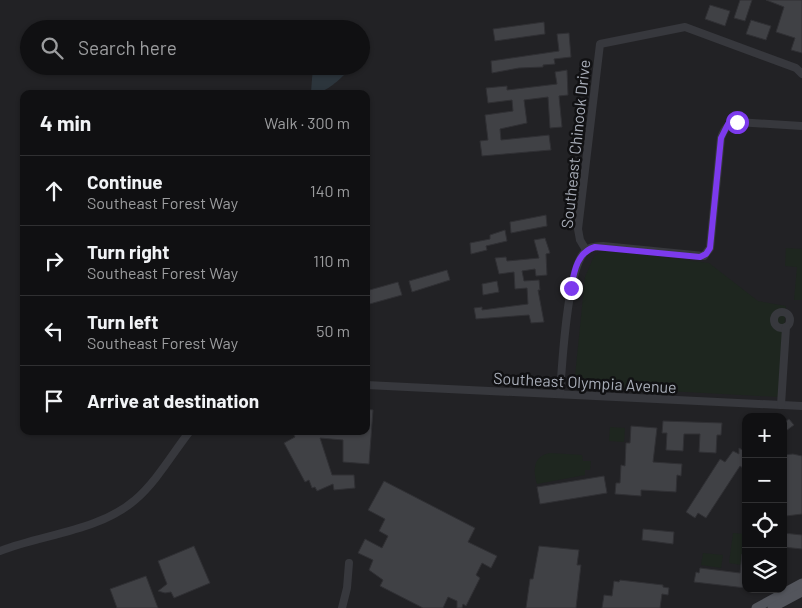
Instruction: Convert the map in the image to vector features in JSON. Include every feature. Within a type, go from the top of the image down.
[{"type":"main road","points":[[756,608],[802,583]]},
{"type":"main road","points":[[772,608],[802,592]]},
{"type":"street","name":"Southeast Chinook Drive","points":[[586,250],[580,240],[578,229],[600,44],[685,27],[796,68],[802,74]]},
{"type":"street","points":[[560,394],[573,276],[586,250],[603,246],[704,256],[710,248],[721,138],[724,129],[728,124],[737,122],[802,126]]},
{"type":"street","points":[[781,405],[786,327]]},
{"type":"street","name":"Southeast Olympia Avenue","points":[[370,385],[802,406]]},
{"type":"street","points":[[0,550],[93,523],[116,513],[133,501],[150,484],[187,435]]},
{"type":"street","points":[[342,608],[349,563]]},
{"type":"shaded area","points":[[0,0],[802,0],[802,608],[0,608]]},
{"type":"shaded area","points":[[312,75],[344,75],[326,90],[311,90]]},
{"type":"shaded area","points":[[786,248],[802,249],[802,300],[794,300],[797,267],[785,266]]},
{"type":"shaded area","points":[[604,250],[709,263],[758,301],[786,306],[779,397],[574,386],[585,277],[594,256]]},
{"type":"shaded area","points":[[610,427],[625,428],[624,442],[609,441]]},
{"type":"shaded area","points":[[550,453],[582,455],[583,461],[591,461],[590,470],[585,470],[585,475],[537,484],[535,469],[537,460]]},
{"type":"shaded area","points":[[733,533],[742,534],[741,565],[729,563]]},
{"type":"shaded area","points":[[703,553],[723,555],[721,568],[701,565]]},
{"type":"building","points":[[740,0],[752,0],[745,21],[734,18]]},
{"type":"building","points":[[766,0],[802,0],[802,53],[791,50],[795,38],[776,32],[784,7]]},
{"type":"building","points":[[710,5],[730,11],[725,26],[705,19]]},
{"type":"building","points":[[751,20],[771,26],[766,40],[746,34]]},
{"type":"building","points":[[544,22],[545,34],[495,41],[493,29]]},
{"type":"building","points":[[569,33],[571,57],[554,59],[555,64],[543,65],[543,67],[519,68],[492,73],[491,61],[559,51],[557,34]]},
{"type":"building","points":[[567,70],[568,95],[559,96],[562,127],[550,128],[548,97],[524,100],[527,123],[500,129],[501,140],[549,135],[551,150],[482,156],[480,141],[488,140],[485,115],[513,111],[512,100],[488,103],[486,88],[507,86],[507,90],[557,84],[555,72]]},
{"type":"building","points":[[546,215],[547,226],[511,233],[510,222]]},
{"type":"building","points":[[505,230],[507,241],[486,246],[487,250],[471,254],[470,243],[490,239],[490,235]]},
{"type":"building","points":[[545,238],[550,253],[546,254],[547,275],[536,276],[535,269],[522,271],[524,281],[539,280],[540,290],[538,290],[544,322],[531,323],[529,315],[476,319],[474,308],[482,307],[482,310],[528,304],[527,288],[515,289],[514,272],[499,274],[495,258],[506,257],[507,261],[539,258],[534,240]]},
{"type":"building","points":[[447,270],[450,280],[412,292],[409,281]]},
{"type":"building","points":[[497,281],[499,292],[483,295],[482,284]]},
{"type":"building","points":[[398,282],[402,295],[370,304],[370,290]]},
{"type":"building","points":[[370,410],[373,410],[369,464],[343,462],[343,440],[320,438],[332,475],[354,475],[355,488],[334,490],[333,484],[317,491],[315,487],[312,488],[309,480],[305,482],[284,443],[295,437],[294,435],[370,435]]},
{"type":"building","points":[[789,419],[794,425],[787,430],[787,420]]},
{"type":"building","points":[[663,421],[722,423],[721,435],[717,435],[716,453],[699,452],[700,434],[684,434],[683,451],[666,450],[667,433],[662,433]]},
{"type":"building","points":[[631,426],[657,428],[653,462],[682,464],[681,476],[677,475],[676,492],[641,490],[641,496],[615,494],[616,483],[620,483],[621,465],[625,466],[626,443],[630,443]]},
{"type":"building","points":[[739,448],[742,450],[742,467],[740,466],[706,518],[698,513],[695,518],[686,512],[720,459],[725,462],[733,451],[739,454]]},
{"type":"building","points":[[787,455],[802,456],[802,514],[787,516],[787,458]]},
{"type":"building","points":[[604,476],[607,493],[540,504],[537,487]]},
{"type":"building","points":[[384,481],[475,528],[468,542],[497,556],[491,568],[482,563],[476,575],[480,578],[466,606],[463,604],[462,608],[457,608],[457,601],[448,597],[443,608],[423,608],[380,586],[383,580],[369,570],[373,560],[358,553],[365,539],[382,548],[388,536],[379,531],[385,519],[368,510]]},
{"type":"building","points":[[643,529],[674,532],[673,544],[642,540]]},
{"type":"building","points":[[787,533],[802,535],[802,549],[787,547]]},
{"type":"building","points":[[194,546],[210,583],[174,598],[171,592],[158,591],[167,584],[158,561]]},
{"type":"building","points":[[539,546],[579,550],[577,565],[581,565],[576,608],[526,608],[530,579],[533,579]]},
{"type":"building","points":[[742,554],[742,588],[694,582],[696,572],[699,573],[700,568],[740,573]]},
{"type":"building","points":[[146,576],[158,608],[117,608],[110,589]]},
{"type":"building","points":[[620,580],[663,585],[663,587],[669,588],[668,595],[662,594],[660,608],[602,608],[604,595],[612,596],[614,581],[619,582]]},
{"type":"route","points":[[571,288],[578,263],[582,255],[589,248],[603,246],[700,257],[706,254],[710,248],[721,138],[728,124],[737,122]]}]
